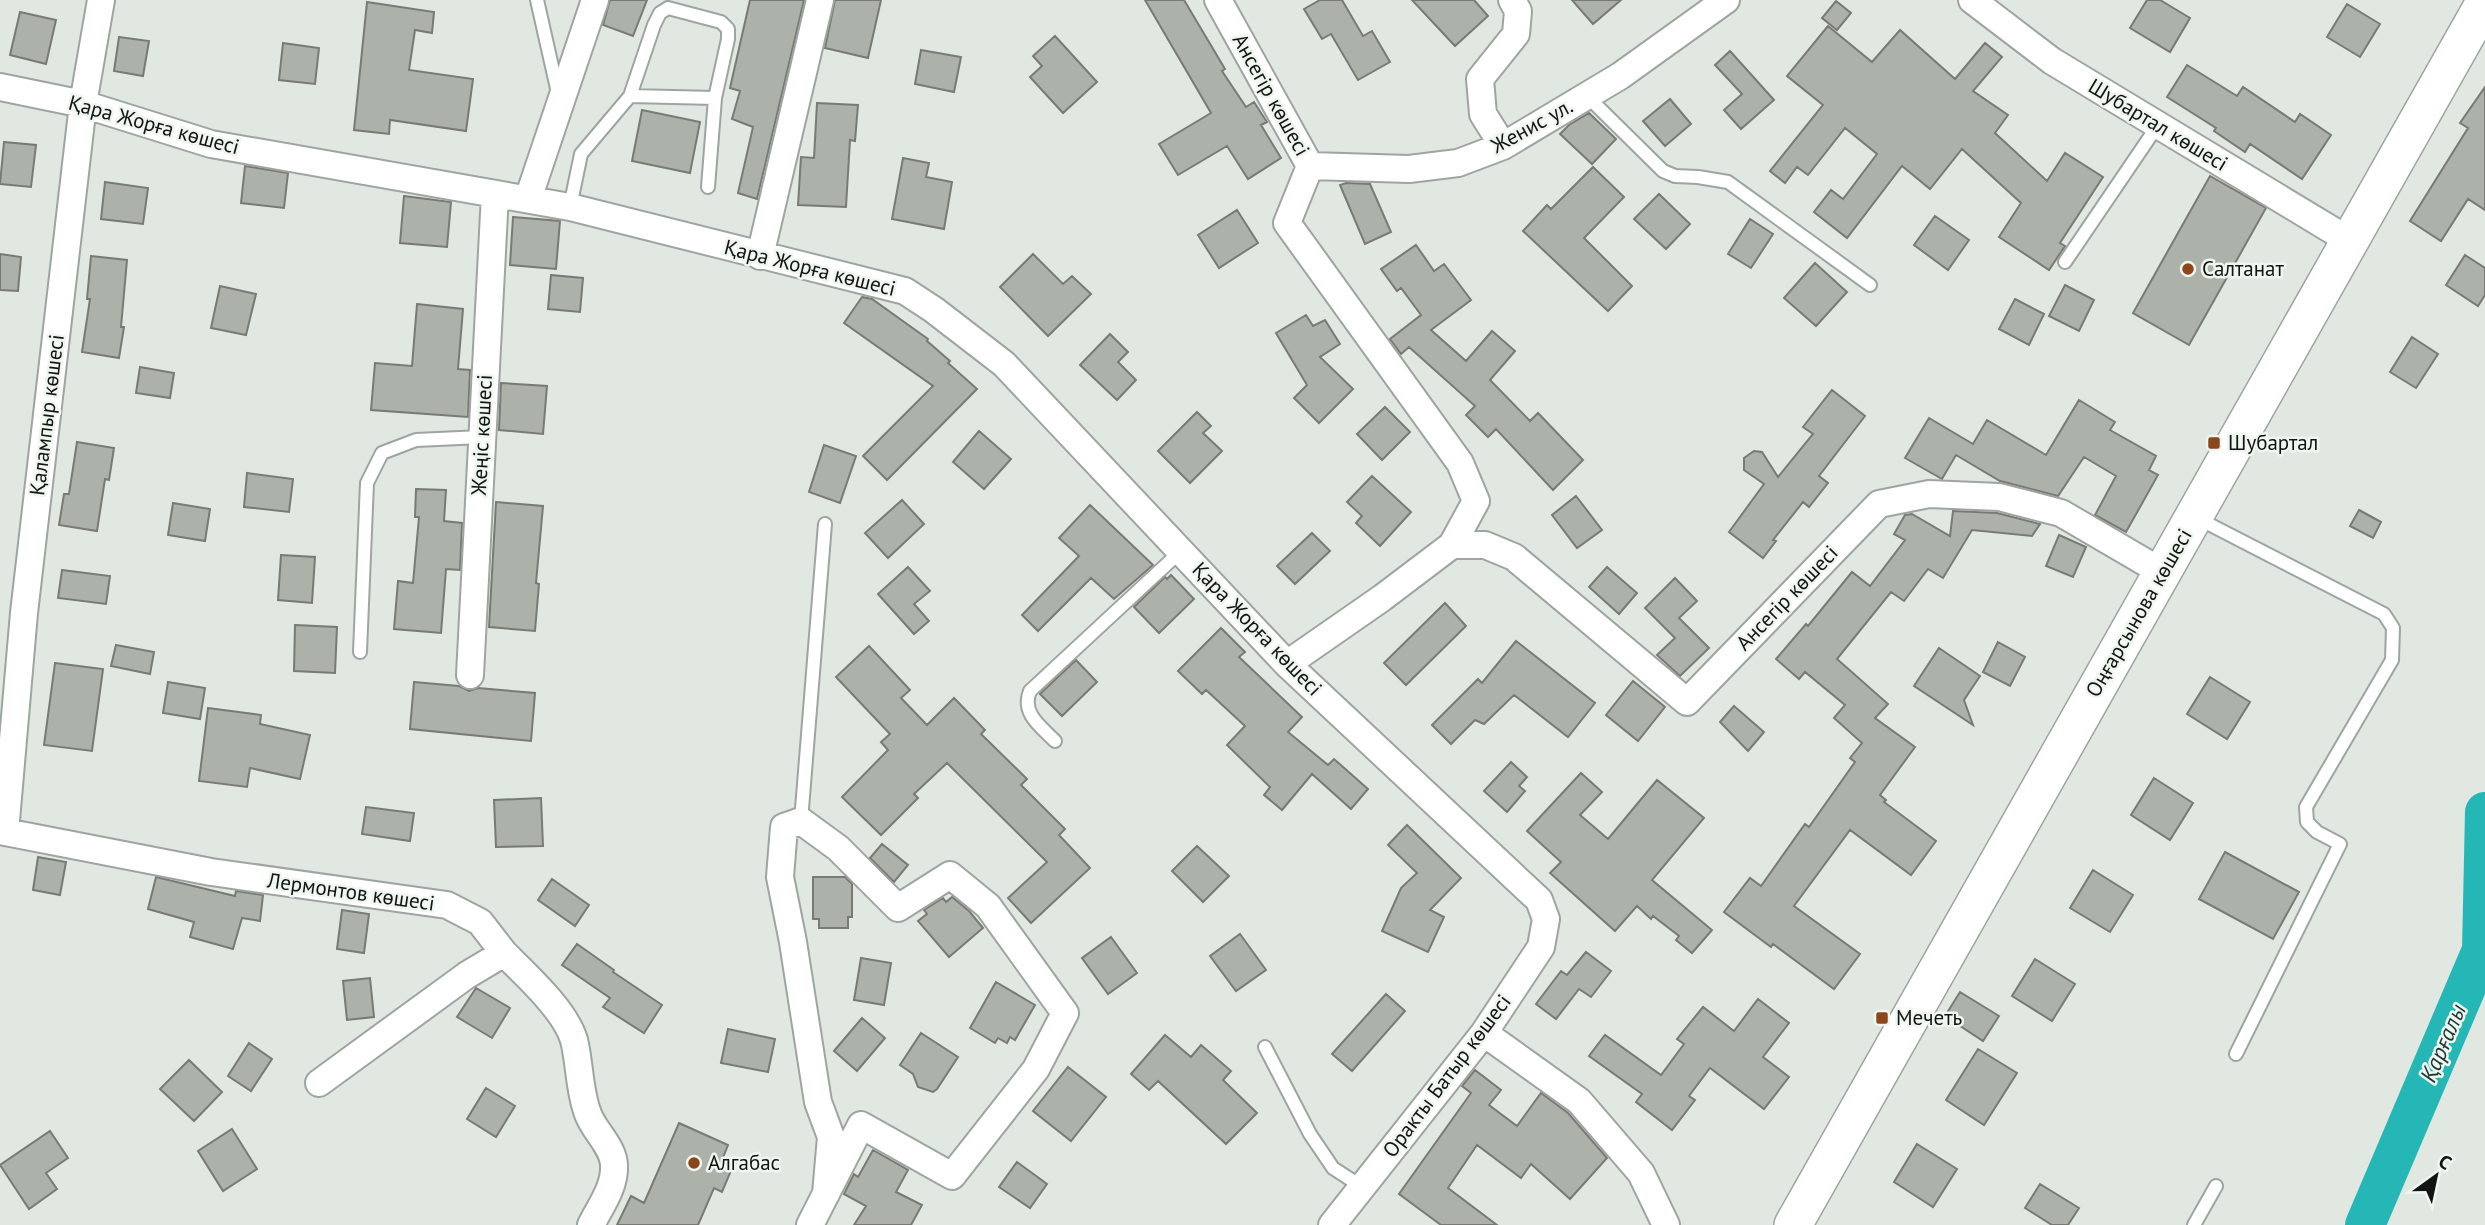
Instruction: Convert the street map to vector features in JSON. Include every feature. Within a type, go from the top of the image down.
[{"type":"main road","name":"Оңғарсынова көшесі","points":[[1793,1225],[2485,2]]},
{"type":"street","name":"Қалампыр көшесі","points":[[3,832],[24,613],[83,104],[101,0]]},
{"type":"street","points":[[528,200],[595,0]]},
{"type":"street","points":[[760,256],[820,0]]},
{"type":"street","name":"Ансегір көшесі","points":[[1218,0],[1310,166],[1287,223],[1460,463],[1476,501],[1452,545],[1287,664]]},
{"type":"street","points":[[1503,146],[1483,114],[1480,79],[1516,34],[1518,11],[1512,0]]},
{"type":"street","name":"Женис ул.","points":[[1310,166],[1409,169],[1458,163],[1503,146],[1620,76],[1726,0]]},
{"type":"street","name":"Шубартал көшесі","points":[[1988,5],[2052,61],[2350,241]]},
{"type":"street","name":"Қара Жорға көшесі","points":[[0,87],[83,104],[211,144],[570,207],[905,292],[934,310],[1004,364],[1287,664],[1539,900],[1546,919]]},
{"type":"street","name":"Жеңіс көшесі","points":[[470,675],[495,194]]},
{"type":"street","name":"Ансегір көшесі","points":[[1452,545],[1485,545],[1514,557],[1687,702],[1879,504],[1928,494],[1999,497],[2061,513],[2162,572]]},
{"type":"street","points":[[810,1225],[826,1194],[861,1125],[952,1176],[1036,1069],[1065,1013],[988,906],[950,874],[898,908],[838,848],[801,821],[785,827],[780,877],[796,954],[818,1102],[831,1137],[826,1194]]},
{"type":"street","name":"Лермонтов көшесі","points":[[3,832],[211,872],[447,905],[480,922],[556,1010],[573,1037],[587,1111],[615,1165],[611,1186],[591,1225]]},
{"type":"street","name":"Оракты Батыр көшесі","points":[[1332,1225],[1484,1033],[1541,947],[1546,919]]},
{"type":"street","points":[[319,1083],[467,975],[504,953]]},
{"type":"street","points":[[1484,1033],[1579,1101],[1641,1173],[1666,1225]]},
{"type":"lane","points":[[537,0],[560,103]]},
{"type":"lane","points":[[570,207],[581,154],[631,96],[654,25],[660,13],[668,8],[721,22],[728,29],[715,98],[708,187]]},
{"type":"lane","points":[[631,96],[715,98]]},
{"type":"lane","points":[[1587,96],[1663,171],[1675,176],[1728,183],[1870,285]]},
{"type":"lane","points":[[2065,262],[2158,125]]},
{"type":"lane","points":[[360,652],[367,482],[382,453],[416,440],[482,437]]},
{"type":"lane","points":[[2194,516],[2384,614],[2393,628],[2392,660],[2306,807],[2307,822],[2317,832],[2340,844],[2236,1054]]},
{"type":"lane","points":[[801,821],[825,524]]},
{"type":"lane","points":[[1055,741],[1027,710],[1026,700],[1030,691],[1182,550]]},
{"type":"lane","points":[[1265,1047],[1310,1133],[1333,1168],[1362,1187]]},
{"type":"lane","points":[[2194,1225],[2216,1186]]},
{"type":"building","points":[[610,0],[647,0],[633,36],[603,25]]},
{"type":"building","points":[[750,0],[804,0],[757,199],[738,193],[753,127],[732,119],[740,91],[730,88]]},
{"type":"building","points":[[835,0],[881,0],[868,58],[825,48]]},
{"type":"building","points":[[1145,0],[1184,0],[1225,69],[1222,71],[1246,107],[1254,102],[1267,122],[1261,125],[1281,158],[1248,179],[1227,146],[1178,175],[1159,144],[1211,113]]},
{"type":"building","points":[[1320,0],[1342,0],[1363,36],[1372,31],[1390,62],[1358,80],[1331,34],[1322,39],[1304,9]]},
{"type":"building","points":[[1412,0],[1474,0],[1488,16],[1455,46]]},
{"type":"building","points":[[1572,0],[1621,0],[1593,24]]},
{"type":"building","points":[[2147,0],[2160,0],[2190,18],[2170,52],[2130,28]]},
{"type":"building","points":[[1836,1],[1851,13],[1837,30],[1822,18]]},
{"type":"building","points":[[367,2],[434,12],[432,33],[415,30],[409,70],[473,79],[466,131],[390,120],[389,134],[354,130]]},
{"type":"building","points":[[2347,4],[2380,24],[2360,57],[2327,37]]},
{"type":"building","points":[[20,12],[56,20],[46,64],[10,55]]},
{"type":"building","points":[[1828,26],[1872,62],[1900,30],[1955,79],[1985,43],[2002,57],[1973,91],[2008,115],[1995,133],[2047,181],[2065,153],[2103,177],[2060,243],[2065,246],[2049,270],[1999,237],[2021,203],[1962,149],[1930,189],[1902,166],[1847,238],[1814,212],[1831,190],[1843,199],[1877,154],[1845,128],[1808,175],[1797,167],[1785,183],[1770,171],[1823,105],[1787,76]]},
{"type":"building","points":[[1055,36],[1097,82],[1063,113],[1030,77],[1042,66],[1033,56]]},
{"type":"building","points":[[119,37],[149,41],[143,76],[114,71]]},
{"type":"building","points":[[283,43],[319,48],[315,84],[279,80]]},
{"type":"building","points":[[921,50],[961,57],[954,92],[915,84]]},
{"type":"building","points":[[1730,51],[1774,100],[1741,129],[1724,110],[1742,94],[1715,65]]},
{"type":"building","points":[[2187,65],[2237,96],[2243,87],[2295,122],[2300,114],[2331,135],[2302,179],[2250,144],[2245,152],[2214,131],[2216,128],[2167,97]]},
{"type":"building","points":[[2485,87],[2485,210],[2468,199],[2441,241],[2410,221],[2468,128],[2460,123]]},
{"type":"building","points":[[1670,99],[1691,124],[1665,146],[1643,121]]},
{"type":"building","points":[[817,103],[858,105],[855,141],[850,140],[846,207],[798,205],[801,157],[814,158]]},
{"type":"building","points":[[642,110],[700,122],[690,173],[632,161]]},
{"type":"building","points":[[1589,113],[1616,139],[1592,164],[1560,134]]},
{"type":"building","points":[[4,142],[36,145],[31,187],[0,184]]},
{"type":"building","points":[[903,158],[929,163],[926,177],[952,182],[944,229],[892,219]]},
{"type":"building","points":[[245,166],[288,173],[284,208],[241,203]]},
{"type":"building","points":[[1593,167],[1624,197],[1584,238],[1632,286],[1608,311],[1523,231],[1547,205],[1551,209]]},
{"type":"building","points":[[2210,176],[2266,208],[2189,345],[2133,313]]},
{"type":"building","points":[[105,182],[148,188],[143,224],[101,219]]},
{"type":"building","points":[[1370,184],[1391,232],[1365,244],[1340,185]]},
{"type":"building","points":[[1659,194],[1690,224],[1666,249],[1634,219]]},
{"type":"building","points":[[404,196],[451,202],[447,247],[400,243]]},
{"type":"building","points":[[1237,210],[1258,243],[1219,268],[1198,235]]},
{"type":"building","points":[[1935,216],[1969,240],[1948,270],[1914,245]]},
{"type":"building","points":[[513,217],[560,221],[556,269],[510,265]]},
{"type":"building","points":[[1750,219],[1773,234],[1751,268],[1728,254]]},
{"type":"building","points":[[1416,245],[1434,271],[1444,264],[1471,300],[1431,330],[1466,361],[1492,331],[1515,351],[1490,380],[1530,421],[1538,413],[1583,460],[1553,490],[1496,429],[1488,437],[1466,415],[1475,406],[1409,347],[1401,354],[1390,339],[1421,315],[1401,288],[1397,291],[1381,269]]},
{"type":"building","points":[[0,254],[21,257],[18,291],[0,290]]},
{"type":"building","points":[[1033,254],[1063,284],[1072,276],[1091,294],[1048,336],[1000,287]]},
{"type":"building","points":[[2465,255],[2485,268],[2485,295],[2478,306],[2446,285]]},
{"type":"building","points":[[91,256],[127,260],[121,327],[124,327],[119,358],[82,352],[90,299],[87,299]]},
{"type":"building","points":[[1815,263],[1847,292],[1816,326],[1784,298]]},
{"type":"building","points":[[551,275],[583,278],[580,312],[548,309]]},
{"type":"building","points":[[2065,285],[2094,300],[2079,331],[2049,316]]},
{"type":"building","points":[[220,286],[256,294],[246,335],[211,328]]},
{"type":"building","points":[[862,297],[872,299],[928,339],[927,341],[950,361],[948,363],[977,389],[887,480],[863,456],[933,386],[844,323]]},
{"type":"building","points":[[2015,299],[2044,314],[2029,345],[1999,329]]},
{"type":"building","points":[[417,304],[463,309],[458,369],[470,370],[468,417],[371,410],[375,363],[412,366]]},
{"type":"building","points":[[1306,315],[1313,326],[1325,320],[1340,344],[1320,357],[1353,389],[1319,423],[1294,398],[1307,385],[1276,333]]},
{"type":"building","points":[[1110,334],[1128,352],[1118,362],[1136,380],[1117,400],[1080,365]]},
{"type":"building","points":[[2412,337],[2438,354],[2416,388],[2390,372]]},
{"type":"building","points":[[140,367],[174,373],[170,398],[136,393]]},
{"type":"building","points":[[501,383],[547,386],[543,434],[499,430]]},
{"type":"building","points":[[1832,390],[1865,416],[1819,476],[1828,483],[1809,507],[1803,502],[1773,540],[1776,541],[1763,558],[1729,532],[1764,484],[1744,470],[1744,458],[1754,451],[1762,452],[1778,477],[1813,434],[1803,427]]},
{"type":"building","points":[[2079,400],[2115,422],[2110,430],[2156,456],[2149,470],[2158,475],[2126,532],[2095,515],[2116,476],[2084,457],[2058,496],[2000,481],[1956,455],[1942,479],[1905,458],[1929,418],[1973,444],[1987,420],[2046,455]]},
{"type":"building","points":[[1385,407],[1410,432],[1382,460],[1357,434]]},
{"type":"building","points":[[1197,412],[1211,426],[1203,433],[1222,451],[1190,483],[1158,451]]},
{"type":"building","points":[[979,431],[1011,459],[984,489],[953,462]]},
{"type":"building","points":[[77,442],[114,448],[109,480],[105,479],[97,531],[59,525],[64,494],[69,494]]},
{"type":"building","points":[[824,445],[856,456],[840,503],[809,492]]},
{"type":"building","points":[[247,473],[293,479],[289,512],[244,507]]},
{"type":"building","points":[[1372,476],[1411,512],[1380,546],[1356,523],[1362,516],[1347,502]]},
{"type":"building","points":[[416,489],[446,490],[444,521],[462,523],[460,570],[446,569],[441,633],[394,629],[398,581],[413,583],[419,517],[415,517]]},
{"type":"building","points":[[1576,496],[1602,530],[1577,548],[1552,515]]},
{"type":"building","points":[[902,500],[924,524],[888,558],[865,533]]},
{"type":"building","points":[[496,502],[543,506],[535,631],[489,627]]},
{"type":"building","points":[[173,503],[210,509],[205,541],[168,535]]},
{"type":"building","points":[[1090,505],[1153,565],[1114,599],[1091,578],[1038,631],[1022,615],[1079,556],[1059,538]]},
{"type":"building","points":[[2359,510],[2381,522],[2373,538],[2350,526]]},
{"type":"building","points":[[1953,511],[1997,513],[2040,524],[2032,536],[1972,530],[1943,578],[1928,569],[1904,601],[1891,592],[1837,659],[1888,704],[1875,718],[1915,747],[1880,795],[1886,800],[1884,802],[1936,841],[1911,875],[1850,830],[1794,906],[1860,954],[1834,989],[1724,912],[1750,878],[1761,886],[1805,824],[1809,827],[1855,762],[1850,758],[1862,743],[1834,718],[1845,705],[1805,672],[1799,679],[1776,659],[1806,624],[1808,626],[1852,572],[1870,586],[1905,540],[1894,534],[1905,515],[1912,514],[1950,536]]},
{"type":"building","points":[[1312,533],[1330,551],[1295,584],[1277,566]]},
{"type":"building","points":[[2059,535],[2086,547],[2073,577],[2046,566]]},
{"type":"building","points":[[281,555],[315,557],[312,603],[278,600]]},
{"type":"building","points":[[908,567],[930,591],[914,604],[929,621],[914,634],[878,594]]},
{"type":"building","points":[[1607,567],[1637,593],[1619,614],[1589,587]]},
{"type":"building","points":[[62,570],[110,576],[106,604],[58,598]]},
{"type":"building","points":[[1171,575],[1194,599],[1159,633],[1134,607],[1165,577],[1167,579]]},
{"type":"building","points":[[1675,578],[1697,601],[1679,618],[1709,648],[1680,676],[1657,655],[1675,638],[1645,608]]},
{"type":"building","points":[[1445,603],[1466,626],[1406,685],[1384,663]]},
{"type":"building","points":[[295,625],[337,627],[335,673],[294,671]]},
{"type":"building","points":[[1221,628],[1245,652],[1239,657],[1302,717],[1288,732],[1328,765],[1334,759],[1368,789],[1351,809],[1312,774],[1282,810],[1264,795],[1270,787],[1227,745],[1245,726],[1206,690],[1202,694],[1178,671]]},
{"type":"building","points":[[1516,641],[1595,703],[1568,737],[1514,695],[1484,724],[1475,720],[1451,744],[1432,725],[1478,679],[1482,683]]},
{"type":"building","points":[[1998,642],[2025,657],[2010,686],[1983,672]]},
{"type":"building","points":[[116,645],[154,652],[150,674],[111,666]]},
{"type":"building","points":[[869,646],[910,690],[901,698],[927,725],[954,698],[985,730],[981,734],[1027,779],[1021,785],[1065,829],[1059,835],[1090,868],[1031,923],[1008,898],[1047,862],[947,763],[914,794],[918,798],[881,835],[842,797],[888,750],[881,742],[890,734],[836,677]]},
{"type":"building","points":[[1939,648],[1980,676],[1964,700],[1973,725],[1914,686]]},
{"type":"building","points":[[1076,660],[1097,682],[1062,716],[1040,694]]},
{"type":"building","points":[[55,663],[103,669],[92,751],[44,745]]},
{"type":"building","points":[[2210,677],[2250,702],[2227,739],[2187,714]]},
{"type":"building","points":[[1633,681],[1665,707],[1638,741],[1606,715]]},
{"type":"building","points":[[168,682],[205,688],[200,719],[163,713]]},
{"type":"building","points":[[414,682],[459,686],[469,691],[478,688],[535,693],[531,741],[410,729]]},
{"type":"building","points":[[1734,706],[1764,732],[1748,751],[1720,722]]},
{"type":"building","points":[[208,708],[261,715],[260,724],[310,735],[300,779],[250,768],[247,787],[199,781]]},
{"type":"building","points":[[1511,762],[1527,777],[1519,786],[1525,791],[1507,812],[1484,791]]},
{"type":"building","points":[[1581,773],[1602,792],[1580,815],[1608,839],[1657,780],[1704,818],[1652,880],[1712,930],[1692,953],[1676,940],[1679,936],[1653,916],[1651,919],[1637,906],[1615,931],[1550,873],[1561,862],[1527,831]]},
{"type":"building","points":[[2154,778],[2193,803],[2170,840],[2131,815]]},
{"type":"building","points":[[541,798],[543,846],[496,847],[494,800]]},
{"type":"building","points":[[366,807],[414,813],[410,841],[362,834]]},
{"type":"building","points":[[1407,825],[1461,878],[1430,910],[1444,917],[1428,952],[1382,931],[1401,888],[1417,873],[1388,845]]},
{"type":"building","points":[[882,844],[908,865],[894,882],[870,858]]},
{"type":"building","points":[[1197,846],[1229,876],[1203,902],[1172,871]]},
{"type":"building","points":[[2225,852],[2299,892],[2273,939],[2199,899]]},
{"type":"building","points":[[38,857],[66,862],[60,895],[33,890]]},
{"type":"building","points":[[2093,870],[2133,895],[2110,932],[2070,908]]},
{"type":"building","points":[[156,877],[235,896],[236,891],[263,895],[260,921],[242,918],[233,949],[190,937],[194,922],[148,909]]},
{"type":"building","points":[[813,877],[845,877],[852,884],[852,917],[848,917],[848,928],[819,928],[819,919],[813,919]]},
{"type":"building","points":[[552,879],[589,905],[575,926],[538,900]]},
{"type":"building","points":[[952,897],[969,911],[983,928],[949,957],[918,921],[927,914],[924,910],[943,898],[946,902]]},
{"type":"building","points":[[342,910],[369,914],[364,953],[337,949]]},
{"type":"building","points":[[1240,934],[1266,970],[1236,991],[1210,956]]},
{"type":"building","points":[[1111,937],[1137,973],[1108,994],[1082,958]]},
{"type":"building","points":[[577,944],[662,1005],[644,1033],[603,1007],[610,998],[562,965]]},
{"type":"building","points":[[1586,952],[1611,971],[1591,997],[1579,989],[1556,1019],[1536,1004],[1561,971],[1567,975]]},
{"type":"building","points":[[861,958],[891,963],[884,1005],[854,1000]]},
{"type":"building","points":[[2035,959],[2075,984],[2052,1021],[2012,996]]},
{"type":"building","points":[[370,978],[374,1017],[347,1020],[343,981]]},
{"type":"building","points":[[996,982],[1035,1005],[1015,1040],[1010,1037],[1007,1043],[998,1038],[995,1043],[970,1028]]},
{"type":"building","points":[[476,988],[510,1008],[492,1038],[457,1017]]},
{"type":"building","points":[[1960,992],[1999,1016],[1983,1041],[1945,1016]]},
{"type":"building","points":[[1386,994],[1405,1011],[1352,1071],[1332,1054]]},
{"type":"building","points":[[1758,999],[1789,1023],[1763,1057],[1789,1077],[1764,1109],[1710,1068],[1689,1096],[1695,1100],[1672,1130],[1636,1102],[1642,1094],[1589,1056],[1605,1035],[1661,1075],[1684,1044],[1677,1039],[1703,1007],[1734,1031]]},
{"type":"building","points":[[862,1018],[885,1038],[857,1071],[834,1051]]},
{"type":"building","points":[[728,1029],[775,1039],[768,1072],[721,1063]]},
{"type":"building","points":[[921,1033],[958,1057],[933,1092],[918,1087],[913,1074],[900,1065]]},
{"type":"building","points":[[1165,1035],[1191,1057],[1201,1045],[1231,1071],[1223,1080],[1257,1113],[1226,1144],[1158,1081],[1149,1090],[1131,1074]]},
{"type":"building","points":[[249,1043],[272,1059],[251,1091],[228,1076]]},
{"type":"building","points":[[1978,1049],[2017,1073],[1984,1125],[1946,1100]]},
{"type":"building","points":[[189,1060],[222,1092],[194,1121],[160,1089]]},
{"type":"building","points":[[1068,1067],[1106,1097],[1071,1141],[1033,1111]]},
{"type":"building","points":[[1475,1070],[1501,1090],[1489,1105],[1517,1126],[1541,1093],[1568,1113],[1607,1158],[1570,1199],[1531,1164],[1521,1178],[1477,1145],[1448,1188],[1497,1225],[1441,1225],[1399,1194],[1471,1093],[1462,1086]]},
{"type":"building","points":[[486,1088],[515,1106],[496,1137],[467,1119]]},
{"type":"building","name":"Алгабас","points":[[679,1123],[728,1145],[722,1160],[733,1166],[722,1192],[714,1188],[698,1225],[617,1225],[631,1196],[644,1203]]},
{"type":"building","points":[[232,1129],[257,1169],[223,1191],[198,1151]]},
{"type":"building","points":[[50,1131],[68,1158],[46,1173],[57,1189],[29,1209],[0,1165]]},
{"type":"building","points":[[1917,1144],[1957,1169],[1933,1207],[1894,1182]]},
{"type":"building","points":[[873,1150],[908,1170],[896,1192],[922,1205],[911,1225],[854,1225],[866,1206],[844,1194],[854,1174],[858,1177]]},
{"type":"building","points":[[1017,1162],[1047,1184],[1030,1208],[999,1187]]},
{"type":"building","points":[[2040,1184],[2079,1208],[2068,1225],[2052,1225],[2025,1208]]},
{"type":"waterway","name":"Қарғалы","points":[[2365,1225],[2482,950],[2485,812]]},
{"type":"place","name":"Салтанат","points":[[2188,269]]},
{"type":"place","name":"Шубартал","points":[[2214,443]]},
{"type":"place","name":"Мечеть","points":[[1882,1018]]},
{"type":"place","name":"Алгабас","points":[[694,1163]]}]
